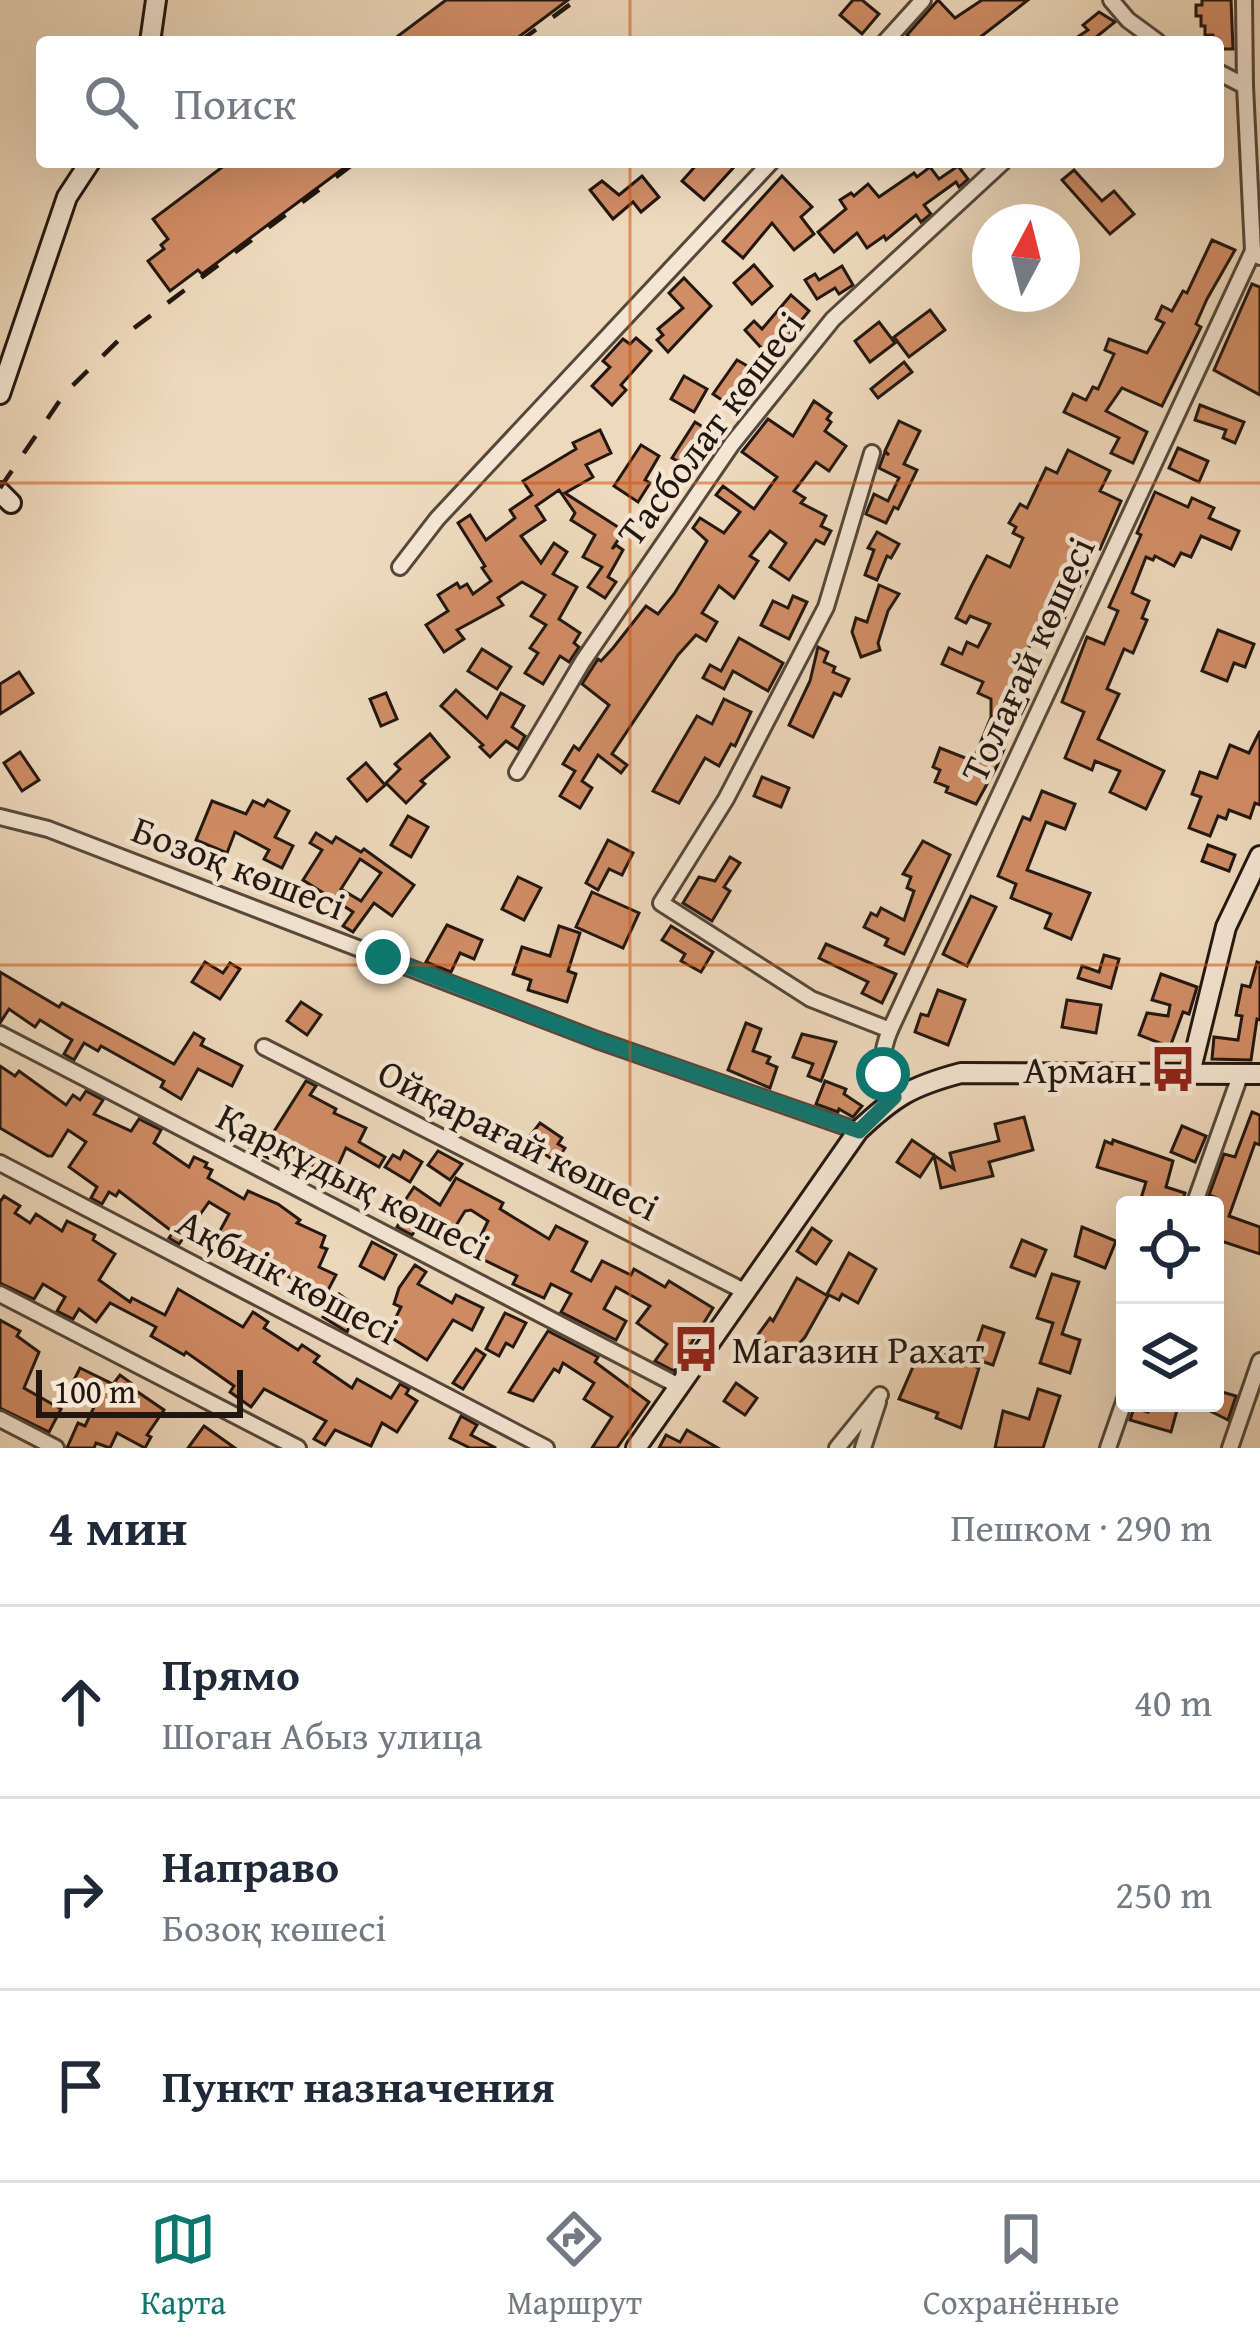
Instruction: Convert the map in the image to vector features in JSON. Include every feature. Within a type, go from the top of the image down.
[{"type":"street","points":[[151,36],[156,0]]},
{"type":"street","points":[[890,36],[923,0]]},
{"type":"street","points":[[1111,0],[1149,36]]},
{"type":"street","points":[[1244,0],[1245,86],[1255,108],[1256,254]]},
{"type":"street","points":[[1224,76],[1245,86]]},
{"type":"street","points":[[0,394],[67,197],[86,168]]},
{"type":"street","points":[[400,567],[437,519],[764,168]]},
{"type":"street","name":"Тасболат көшесі","points":[[518,772],[583,661],[732,444],[833,319],[997,168]]},
{"type":"street","name":"Толағай көшесі","points":[[894,1097],[883,1074],[881,1053],[890,1030],[1256,254]]},
{"type":"street","points":[[872,453],[826,607],[726,799],[661,903],[811,999],[890,1030]]},
{"type":"street","name":"Бозоқ көшесі","points":[[0,817],[48,829],[597,1040],[859,1131]]},
{"type":"street","points":[[1190,1073],[1226,927],[1260,856]]},
{"type":"street","name":"Қарқұдық көшесі","points":[[0,1034],[677,1385]]},
{"type":"street","name":"Ойқарағай көшесі","points":[[264,1046],[745,1291]]},
{"type":"street","points":[[636,1448],[859,1131],[894,1097],[961,1073],[1251,1073],[1198,1196]]},
{"type":"street","name":"Ақбиік көшесі","points":[[0,1163],[546,1448]]},
{"type":"street","points":[[0,1294],[298,1448]]},
{"type":"street","points":[[1230,1448],[1260,1361]]},
{"type":"street","points":[[837,1448],[880,1395],[863,1448]]},
{"type":"street","points":[[1108,1448],[1120,1412]]},
{"type":"street","points":[[0,1419],[56,1448]]},
{"type":"building","points":[[446,0],[568,0],[520,36],[398,36]]},
{"type":"building","points":[[853,0],[862,0],[879,14],[862,34],[840,15]]},
{"type":"building","points":[[938,0],[955,18],[982,0],[1028,0],[982,36],[907,35]]},
{"type":"building","points":[[1202,0],[1231,0],[1233,49],[1224,49],[1224,36],[1205,35],[1201,16],[1196,16],[1196,5],[1202,5]]},
{"type":"building","points":[[1099,12],[1115,22],[1098,36],[1079,36],[1088,30],[1083,25]]},
{"type":"building","points":[[221,168],[344,168],[202,274],[198,270],[170,291],[148,261],[164,249],[161,245],[168,239],[153,219]]},
{"type":"building","points":[[694,168],[733,168],[704,200],[682,181]]},
{"type":"building","points":[[929,168],[939,179],[960,168],[968,179],[924,205],[931,214],[921,222],[916,215],[886,240],[884,236],[867,248],[857,233],[834,252],[818,232],[846,209],[840,200],[868,184],[879,197]]},
{"type":"building","points":[[1074,170],[1102,201],[1114,191],[1134,214],[1110,234],[1062,180]]},
{"type":"building","points":[[642,176],[659,197],[641,212],[633,202],[613,219],[590,190],[602,181],[619,195]]},
{"type":"building","points":[[782,176],[812,207],[801,217],[814,234],[794,250],[772,223],[743,258],[723,241]]},
{"type":"building","points":[[1212,240],[1235,250],[1207,299],[1196,324],[1201,327],[1162,406],[1122,388],[1106,411],[1147,432],[1133,463],[1111,453],[1119,438],[1064,412],[1073,394],[1086,400],[1093,387],[1098,389],[1114,354],[1105,350],[1109,339],[1147,353],[1164,323],[1156,319],[1162,306],[1172,311],[1183,291],[1187,293]]},
{"type":"building","points":[[754,265],[772,286],[752,304],[734,283]]},
{"type":"building","points":[[842,266],[853,285],[839,294],[835,288],[817,299],[805,280],[815,274],[819,280]]},
{"type":"building","points":[[684,278],[711,306],[668,352],[657,340],[663,335],[658,329],[683,308],[669,293]]},
{"type":"building","points":[[1252,284],[1260,287],[1260,395],[1214,370]]},
{"type":"building","points":[[791,295],[809,311],[773,361],[745,330],[754,321],[762,329]]},
{"type":"building","points":[[930,310],[945,330],[909,357],[894,337]]},
{"type":"building","points":[[879,322],[895,343],[870,362],[855,341]]},
{"type":"building","points":[[636,338],[651,351],[621,385],[626,390],[612,405],[592,386],[610,367],[603,361],[623,339],[630,344]]},
{"type":"building","points":[[737,360],[758,372],[734,408],[713,394]]},
{"type":"building","points":[[904,362],[912,372],[878,398],[871,389]]},
{"type":"building","points":[[684,376],[707,389],[694,412],[671,399]]},
{"type":"building","points":[[814,401],[831,413],[825,431],[846,446],[829,471],[816,462],[794,491],[805,498],[801,503],[826,516],[821,526],[831,531],[824,544],[816,540],[789,580],[770,567],[786,543],[770,531],[750,556],[758,561],[734,598],[719,586],[702,613],[717,622],[706,641],[696,635],[678,655],[612,754],[627,765],[621,773],[598,755],[582,781],[592,788],[580,808],[560,796],[575,771],[563,764],[574,746],[579,750],[609,705],[582,684],[598,659],[613,648],[646,606],[658,614],[674,594],[707,541],[693,528],[700,518],[724,533],[740,512],[716,495],[723,486],[754,509],[777,477],[742,452],[768,419],[793,436]]},
{"type":"building","points":[[1200,405],[1244,422],[1235,443],[1223,438],[1226,430],[1195,420]]},
{"type":"building","points":[[899,421],[920,431],[904,464],[917,470],[886,523],[866,514],[874,494],[888,501],[899,478],[879,468],[885,452],[889,455],[885,451]]},
{"type":"building","points":[[695,422],[714,434],[694,470],[672,458]]},
{"type":"building","points":[[600,430],[611,453],[586,465],[593,477],[565,493],[624,531],[612,549],[616,545],[623,550],[608,577],[616,582],[605,598],[588,587],[602,567],[583,557],[595,535],[571,520],[575,513],[559,490],[536,506],[545,520],[521,536],[541,563],[554,543],[567,552],[553,574],[577,587],[559,619],[580,633],[574,643],[579,647],[569,662],[560,656],[543,684],[525,673],[538,653],[530,648],[546,625],[531,616],[545,595],[522,582],[498,598],[503,605],[457,630],[464,639],[444,652],[426,625],[448,611],[438,595],[457,583],[460,588],[467,584],[473,594],[491,581],[458,523],[470,515],[486,540],[515,518],[510,510],[532,495],[523,481],[576,449],[573,443]]},
{"type":"building","points":[[641,445],[659,456],[638,502],[614,486]]},
{"type":"building","points":[[1178,448],[1208,461],[1199,482],[1169,468]]},
{"type":"building","points":[[1068,450],[1110,471],[1100,491],[1121,501],[1100,549],[1083,541],[1072,564],[1087,571],[1061,625],[1043,617],[1027,652],[1042,659],[1022,698],[1028,700],[1021,714],[1015,711],[1001,742],[1006,744],[997,766],[976,804],[946,792],[948,787],[935,782],[940,770],[933,767],[940,748],[973,761],[991,717],[991,699],[978,693],[983,682],[942,664],[949,648],[962,654],[967,642],[978,647],[990,624],[970,616],[966,623],[956,618],[987,556],[1010,567],[1023,538],[1013,533],[1016,527],[1009,523],[1020,504],[1027,508],[1046,468],[1057,473]]},
{"type":"building","points":[[1155,492],[1188,507],[1192,498],[1214,508],[1209,518],[1239,531],[1231,549],[1201,536],[1191,557],[1181,553],[1174,566],[1155,556],[1153,560],[1146,557],[1132,593],[1149,601],[1142,618],[1147,620],[1133,653],[1124,649],[1107,689],[1119,694],[1098,739],[1164,771],[1146,809],[1110,792],[1120,771],[1095,761],[1092,770],[1065,758],[1084,712],[1062,702],[1087,637],[1104,644],[1118,611],[1109,607]]},
{"type":"building","points":[[877,532],[899,544],[891,558],[887,556],[877,580],[865,575],[874,550],[868,548]]},
{"type":"building","points":[[879,585],[899,594],[888,611],[880,650],[861,657],[852,632],[856,618],[867,622]]},
{"type":"building","points":[[793,596],[807,602],[789,639],[761,625],[773,601],[788,608]]},
{"type":"building","points":[[1218,630],[1254,644],[1245,667],[1234,663],[1227,681],[1202,671]]},
{"type":"building","points":[[739,638],[783,663],[768,691],[733,671],[724,689],[703,678],[710,665],[721,671]]},
{"type":"building","points":[[818,647],[828,652],[824,662],[835,667],[833,672],[849,679],[841,696],[834,693],[813,737],[789,725],[810,681]]},
{"type":"building","points":[[482,649],[511,667],[497,689],[468,671]]},
{"type":"building","points":[[19,672],[33,693],[0,714],[0,684]]},
{"type":"building","points":[[456,690],[487,718],[501,693],[524,706],[512,727],[525,736],[518,749],[506,741],[490,757],[441,706]]},
{"type":"building","points":[[386,693],[397,719],[381,726],[370,699]]},
{"type":"building","points":[[724,699],[751,712],[735,746],[731,744],[719,766],[705,758],[679,803],[653,791],[697,716],[712,724]]},
{"type":"building","points":[[1260,731],[1260,805],[1255,803],[1250,818],[1229,810],[1226,819],[1218,816],[1210,836],[1189,828],[1201,797],[1192,794],[1200,772],[1217,778],[1230,745],[1249,753]]},
{"type":"building","points":[[430,734],[449,757],[421,781],[425,784],[406,803],[386,783],[400,769],[395,764]]},
{"type":"building","points":[[20,752],[39,780],[22,791],[4,763]]},
{"type":"building","points":[[366,763],[385,785],[367,801],[348,779]]},
{"type":"building","points":[[762,777],[789,788],[781,807],[754,796]]},
{"type":"building","points":[[1042,791],[1075,804],[1065,829],[1046,822],[1027,870],[1090,893],[1071,939],[1045,928],[1051,914],[1011,898],[1016,884],[998,876],[1023,817],[1030,820]]},
{"type":"building","points":[[268,800],[289,811],[275,837],[293,846],[282,868],[264,859],[269,850],[235,832],[227,853],[196,840],[212,801],[246,814],[253,801],[264,806]]},
{"type":"building","points":[[408,816],[428,827],[411,857],[391,845]]},
{"type":"building","points":[[316,833],[332,843],[336,837],[361,852],[364,849],[414,885],[392,916],[374,903],[353,932],[343,926],[353,912],[303,880],[322,850],[310,843]],"holes":[[[360,859],[381,873],[361,901],[341,889]]]},
{"type":"building","points":[[608,840],[633,853],[622,875],[609,869],[598,890],[586,883]]},
{"type":"building","points":[[923,841],[950,855],[904,954],[864,927],[871,913],[877,916],[881,908],[904,920],[914,891],[907,888],[911,877],[903,874]]},
{"type":"building","points":[[1208,845],[1235,855],[1229,871],[1202,861]]},
{"type":"building","points":[[730,857],[740,863],[724,887],[730,891],[712,921],[683,903],[699,877],[715,881]]},
{"type":"building","points":[[518,877],[541,888],[524,920],[502,909]]},
{"type":"building","points":[[592,892],[639,913],[623,948],[576,927]]},
{"type":"building","points":[[971,896],[996,907],[967,966],[943,954]]},
{"type":"building","points":[[447,925],[482,940],[474,959],[460,953],[451,972],[426,962]]},
{"type":"building","points":[[559,926],[580,933],[568,971],[576,974],[567,1002],[528,990],[531,980],[513,974],[522,947],[550,956]]},
{"type":"building","points":[[671,926],[713,952],[701,972],[681,961],[685,954],[662,940]]},
{"type":"building","points":[[826,944],[896,974],[882,1003],[862,993],[868,982],[819,958]]},
{"type":"building","points":[[1104,955],[1119,959],[1111,988],[1078,978],[1082,966],[1099,972]]},
{"type":"building","points":[[205,962],[223,973],[230,963],[240,969],[220,999],[192,982]]},
{"type":"building","points":[[1257,962],[1260,1020],[1251,1060],[1212,1059],[1214,1037],[1238,1040],[1242,1016],[1236,1015],[1242,985],[1250,987]]},
{"type":"building","points":[[0,972],[174,1064],[194,1033],[204,1039],[201,1045],[242,1066],[232,1086],[198,1069],[181,1099],[161,1087],[164,1081],[101,1046],[98,1051],[84,1043],[74,1060],[64,1054],[72,1040],[40,1020],[35,1027],[9,1009],[0,1023]]},
{"type":"building","points":[[1161,974],[1197,987],[1189,1014],[1183,1012],[1170,1047],[1139,1035],[1147,1013],[1168,1016],[1170,1005],[1152,1000]]},
{"type":"building","points":[[938,990],[965,1000],[948,1045],[915,1032],[921,1014],[928,1016]]},
{"type":"building","points":[[1067,1000],[1101,1005],[1096,1033],[1062,1027]]},
{"type":"building","points":[[301,1002],[321,1015],[307,1035],[287,1021]]},
{"type":"building","points":[[746,1023],[761,1029],[753,1051],[770,1057],[767,1063],[777,1067],[770,1088],[728,1070]]},
{"type":"building","points":[[802,1034],[836,1042],[821,1081],[808,1076],[813,1064],[793,1057]]},
{"type":"building","points":[[0,1066],[15,1076],[19,1071],[66,1105],[73,1095],[80,1100],[86,1091],[103,1100],[94,1114],[131,1131],[139,1119],[161,1130],[154,1143],[189,1167],[194,1157],[207,1163],[205,1167],[212,1170],[208,1178],[244,1199],[248,1191],[278,1204],[300,1220],[297,1223],[325,1236],[321,1247],[327,1249],[319,1267],[336,1275],[326,1294],[214,1242],[229,1214],[209,1202],[179,1244],[169,1238],[173,1232],[119,1191],[116,1196],[109,1192],[102,1204],[91,1198],[97,1187],[69,1167],[86,1142],[68,1130],[48,1156],[0,1128]]},
{"type":"building","points":[[306,1081],[316,1086],[310,1095],[366,1128],[359,1142],[385,1157],[379,1167],[346,1148],[333,1177],[276,1145],[268,1158],[250,1148],[261,1131],[271,1136]]},
{"type":"building","points":[[825,1081],[846,1089],[844,1094],[862,1106],[853,1117],[816,1104]]},
{"type":"building","points":[[1252,1112],[1260,1115],[1260,1145],[1255,1143],[1229,1216],[1260,1227],[1260,1254],[1224,1242],[1224,1196],[1209,1195],[1224,1154],[1235,1157]]},
{"type":"building","points":[[1024,1117],[1033,1150],[989,1162],[993,1176],[941,1188],[934,1156],[920,1177],[897,1162],[912,1140],[954,1169],[950,1153],[999,1141],[995,1124]]},
{"type":"building","points":[[540,1123],[562,1138],[558,1144],[565,1148],[556,1162],[526,1141]]},
{"type":"building","points":[[1182,1126],[1206,1136],[1195,1162],[1171,1152]]},
{"type":"building","points":[[1113,1140],[1173,1161],[1166,1187],[1184,1196],[1142,1196],[1146,1182],[1097,1167],[1105,1141],[1112,1144]]},
{"type":"building","points":[[404,1151],[422,1162],[410,1182],[385,1167],[393,1155],[400,1159]]},
{"type":"building","points":[[438,1151],[462,1164],[450,1180],[428,1165]]},
{"type":"building","points":[[456,1178],[503,1203],[500,1209],[549,1239],[556,1226],[587,1242],[572,1271],[591,1281],[602,1261],[631,1275],[634,1269],[665,1287],[669,1281],[713,1308],[674,1371],[655,1361],[667,1344],[637,1323],[650,1306],[616,1287],[604,1309],[626,1321],[616,1340],[561,1312],[571,1294],[551,1284],[544,1298],[513,1284],[517,1276],[472,1254],[488,1221],[471,1210],[465,1211],[449,1237],[422,1220],[412,1235],[397,1227],[404,1216],[398,1211],[414,1187],[440,1205]]},
{"type":"building","points":[[4,1196],[20,1206],[15,1213],[30,1223],[36,1214],[62,1231],[67,1221],[95,1235],[93,1240],[115,1254],[99,1280],[130,1302],[132,1298],[165,1315],[178,1289],[243,1327],[253,1312],[268,1322],[264,1328],[298,1350],[302,1345],[319,1356],[314,1362],[352,1388],[357,1379],[391,1398],[400,1384],[417,1401],[397,1432],[382,1423],[371,1446],[335,1430],[325,1445],[314,1439],[326,1421],[264,1389],[251,1407],[230,1392],[234,1386],[186,1352],[151,1336],[156,1327],[110,1303],[96,1322],[79,1309],[73,1319],[57,1311],[65,1297],[43,1284],[34,1299],[0,1283],[0,1202]]},
{"type":"building","points":[[1082,1227],[1116,1241],[1105,1268],[1075,1256]]},
{"type":"building","points":[[812,1228],[831,1241],[816,1264],[797,1251]]},
{"type":"building","points":[[1022,1240],[1046,1250],[1035,1276],[1011,1267]]},
{"type":"building","points":[[372,1242],[396,1255],[384,1279],[360,1266]]},
{"type":"building","points":[[849,1253],[876,1269],[858,1303],[842,1294],[839,1300],[827,1294]]},
{"type":"building","points":[[415,1265],[426,1272],[418,1284],[452,1303],[456,1295],[483,1308],[472,1330],[453,1320],[427,1360],[387,1335],[401,1307],[394,1304],[399,1288]]},
{"type":"building","points":[[1052,1274],[1079,1282],[1062,1334],[1080,1340],[1070,1373],[1040,1363],[1053,1323],[1037,1318]]},
{"type":"building","points":[[797,1278],[828,1296],[805,1337],[786,1358],[757,1336],[770,1318],[773,1321]]},
{"type":"building","points":[[339,1294],[357,1307],[347,1332],[323,1317]]},
{"type":"building","points":[[505,1313],[526,1323],[513,1347],[506,1343],[499,1356],[486,1349]]},
{"type":"building","points":[[0,1320],[20,1331],[17,1336],[39,1352],[24,1388],[61,1409],[49,1432],[0,1408]]},
{"type":"building","points":[[983,1326],[1004,1333],[993,1365],[972,1358]]},
{"type":"building","points":[[548,1331],[598,1357],[595,1362],[649,1402],[617,1448],[592,1448],[612,1417],[584,1399],[594,1383],[563,1363],[533,1401],[509,1392]]},
{"type":"building","points":[[922,1346],[979,1368],[961,1428],[936,1418],[938,1413],[899,1399]]},
{"type":"building","points":[[476,1349],[485,1355],[463,1389],[453,1383]]},
{"type":"building","points":[[80,1368],[113,1384],[120,1375],[164,1410],[147,1435],[151,1437],[145,1448],[117,1433],[110,1448],[96,1443],[94,1448],[67,1448],[78,1423],[85,1426],[97,1401],[70,1388]]},
{"type":"building","points":[[736,1383],[757,1398],[745,1415],[724,1401]]},
{"type":"building","points":[[1038,1389],[1060,1396],[1043,1448],[995,1448],[1003,1411],[1029,1419]]},
{"type":"building","points":[[1224,1393],[1236,1396],[1228,1420],[1212,1412],[1224,1412]]},
{"type":"building","points":[[1133,1412],[1177,1412],[1171,1432],[1130,1420]]},
{"type":"building","points":[[461,1416],[477,1425],[471,1435],[496,1448],[470,1448],[450,1438]]},
{"type":"building","points":[[204,1426],[235,1448],[188,1448]]},
{"type":"building","points":[[687,1430],[718,1448],[659,1448],[666,1435],[680,1442]]},
{"type":"railway","points":[[527,36],[576,0]]},
{"type":"railway","points":[[0,488],[65,393],[122,337],[348,168]]},
{"type":"place","name":"Арман","points":[[1173,1069]]},
{"type":"place","name":"Магазин Рахат","points":[[696,1349]]},
{"type":"route","points":[[383,957],[597,1040],[859,1131],[894,1097],[883,1074]]}]
